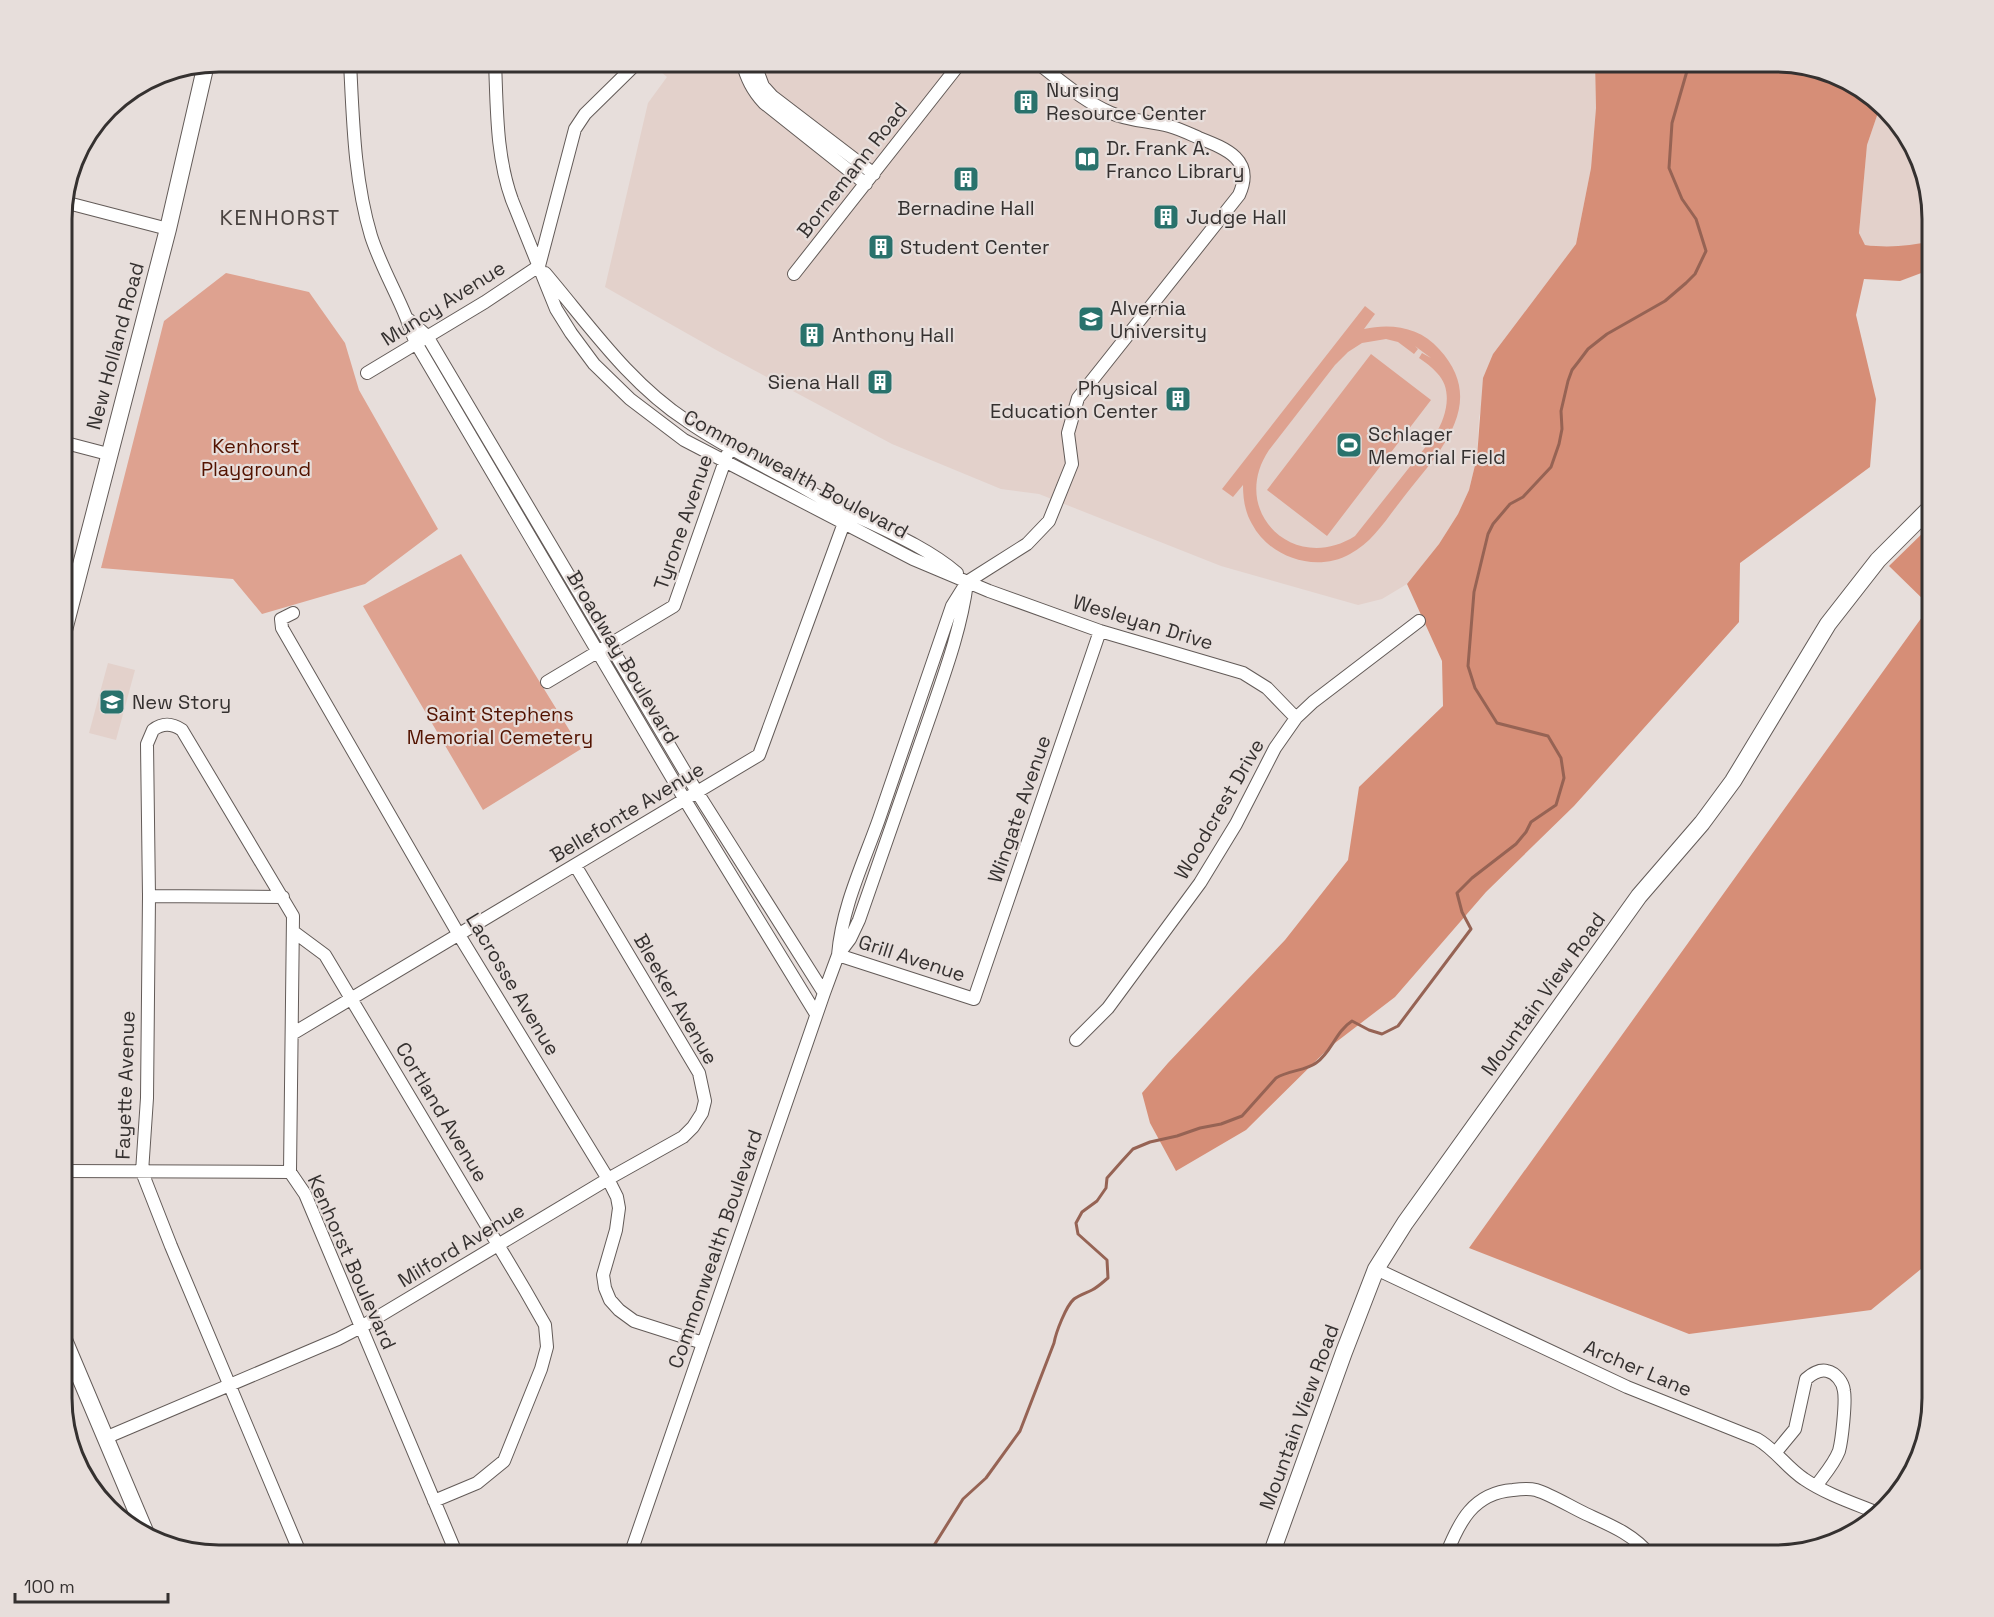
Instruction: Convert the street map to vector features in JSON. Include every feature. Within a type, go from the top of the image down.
[{"type":"street","name":"Broadway Boulevard","points":[[351,72],[356,160],[361,197],[380,260],[416,343],[685,800],[816,1014]]},
{"type":"street","name":"Commonwealth Boulevard","points":[[495,72],[498,140],[506,186],[556,309],[594,364],[630,399],[684,440],[846,518],[905,539],[942,561],[967,582],[963,615],[913,767],[859,920],[850,939],[838,955],[816,1014],[634,1545]]},
{"type":"street","points":[[539,266],[575,129],[585,114],[628,72]]},
{"type":"street","points":[[745,72],[753,91],[764,103],[870,179]]},
{"type":"street","points":[[758,72],[763,86],[772,96],[870,179]]},
{"type":"street","name":"Bornemann Road","points":[[794,274],[954,72]]},
{"type":"street","points":[[967,582],[1027,544],[1049,520],[1072,464],[1068,433],[1078,398],[1239,195],[1244,178],[1243,168],[1231,152],[1170,127],[1113,114],[1083,98],[1049,72]]},
{"type":"street","name":"New Holland Road","points":[[72,598],[168,229],[204,73]]},
{"type":"street","points":[[73,204],[168,229]]},
{"type":"street","name":"Commonwealth Boulevard","points":[[539,266],[629,374],[648,391],[685,420],[846,518]]},
{"type":"street","name":"Muncy Avenue","points":[[367,373],[485,302],[539,266]]},
{"type":"street","name":"Broadway Boulevard","points":[[405,315],[427,336],[697,792],[824,993]]},
{"type":"street","points":[[72,445],[108,454]]},
{"type":"street","name":"Tyrone Avenue","points":[[547,682],[674,606],[729,448]]},
{"type":"street","name":"Mountain View Road","points":[[1275,1545],[1376,1269],[1427,1191],[1639,896],[1702,823],[1733,781],[1828,624],[1878,560],[1922,516]]},
{"type":"street","name":"Bellefonte Avenue","points":[[292,1034],[759,755],[846,518]]},
{"type":"street","name":"Wesleyan Drive","points":[[967,582],[1100,631],[1243,673],[1267,688],[1296,717]]},
{"type":"street","name":"Lacrosse Avenue","points":[[293,613],[281,619],[282,628],[459,934],[617,1197],[619,1208],[616,1230],[603,1275],[610,1300],[634,1321],[703,1343]]},
{"type":"street","name":"Woodcrest Drive","points":[[1076,1040],[1108,1008],[1200,883],[1236,824],[1275,748],[1296,717],[1312,702],[1419,621]]},
{"type":"street","name":"Wingate Avenue","points":[[974,999],[1100,631]]},
{"type":"street","name":"Fayette Avenue","points":[[283,897],[185,734],[176,726],[160,725],[153,730],[147,744],[149,896],[147,1098],[142,1172],[296,1545]]},
{"type":"street","name":"Bleeker Avenue","points":[[575,865],[699,1073],[705,1101],[702,1113],[683,1137],[665,1146]]},
{"type":"street","points":[[149,896],[283,897],[293,916],[294,932]]},
{"type":"street","name":"Cortland Avenue","points":[[294,932],[325,955],[543,1320],[547,1340],[544,1358],[504,1461],[477,1483],[434,1501]]},
{"type":"street","name":"Kenhorst Boulevard","points":[[294,932],[290,1173],[305,1194],[452,1545]]},
{"type":"street","name":"Grill Avenue","points":[[838,955],[974,999]]},
{"type":"street","name":"Milford Avenue","points":[[105,1438],[338,1339],[665,1146]]},
{"type":"street","points":[[72,1171],[290,1173]]},
{"type":"street","name":"Archer Lane","points":[[1376,1269],[1626,1387],[1752,1436],[1776,1452],[1794,1472],[1816,1486],[1869,1510]]},
{"type":"street","points":[[72,1359],[141,1522]]},
{"type":"street","points":[[1776,1452],[1795,1429],[1806,1379],[1821,1371],[1833,1373],[1840,1380],[1844,1390],[1841,1442],[1835,1460],[1816,1486]]},
{"type":"street","points":[[1450,1545],[1456,1530],[1472,1508],[1487,1497],[1519,1489],[1536,1490],[1623,1531],[1641,1545]]},
{"type":"shaded area","name":"Alvernia University","points":[[661,72],[1595,72],[1596,108],[1591,168],[1576,244],[1493,354],[1479,418],[1477,457],[1469,490],[1458,514],[1439,544],[1407,584],[1382,599],[1358,605],[1221,566],[1039,494],[1001,489],[892,444],[718,351],[605,287],[648,103],[667,77]]},
{"type":"shaded area","points":[[1595,72],[1775,72],[1794,73],[1831,83],[1857,97],[1878,114],[1867,145],[1859,233],[1865,245],[1899,246],[1922,243],[1922,273],[1900,281],[1864,279],[1856,315],[1876,399],[1870,467],[1740,563],[1739,622],[1574,806],[1486,892],[1395,997],[1331,1046],[1246,1130],[1176,1171],[1150,1123],[1142,1093],[1285,940],[1348,860],[1359,787],[1443,706],[1442,661],[1407,584],[1439,544],[1458,514],[1469,490],[1477,457],[1483,378],[1493,354],[1576,244],[1591,168],[1596,108]]},
{"type":"shaded area","points":[[1878,114],[1892,130],[1911,163],[1921,200],[1922,243],[1882,247],[1865,245],[1859,233],[1867,145]]},
{"type":"shaded area","points":[[1922,534],[1922,598],[1889,566]]},
{"type":"shaded area","points":[[1922,617],[1922,1268],[1871,1310],[1689,1334],[1469,1248]]},
{"type":"shaded area","name":"New Story","points":[[108,663],[135,670],[116,740],[89,733]]},
{"type":"green space","name":"Kenhorst Playground","points":[[226,273],[309,292],[345,343],[359,390],[438,529],[365,584],[262,614],[233,579],[101,568],[164,321]]},
{"type":"green space","points":[[1365,306],[1375,314],[1364,329],[1384,326],[1414,331],[1439,349],[1453,369],[1460,389],[1459,409],[1453,428],[1443,446],[1379,529],[1366,543],[1350,554],[1337,560],[1309,562],[1282,553],[1270,546],[1252,524],[1245,505],[1243,485],[1233,497],[1222,489]],"holes":[[[1386,339],[1398,342],[1414,354],[1418,349],[1415,346],[1431,358],[1422,353],[1419,358],[1442,380],[1447,396],[1445,412],[1439,428],[1355,536],[1332,546],[1310,548],[1290,542],[1274,530],[1262,514],[1257,495],[1258,473],[1269,450],[1335,365],[1348,352],[1362,343]]]},
{"type":"green space","name":"Schlager Memorial Field","points":[[1371,354],[1431,400],[1327,536],[1267,490]]},
{"type":"green space","name":"Saint Stephens Memorial Cemetery","points":[[461,554],[581,749],[483,810],[363,606]]},
{"type":"waterway","points":[[934,1545],[963,1499],[986,1478],[1020,1431],[1068,1307],[1074,1299],[1094,1289],[1108,1278],[1107,1260],[1078,1234],[1076,1223],[1082,1212],[1097,1201],[1106,1188],[1107,1178],[1133,1149],[1242,1116],[1276,1078],[1312,1066],[1326,1053],[1341,1031],[1352,1021],[1382,1034],[1398,1026],[1471,929],[1462,912],[1457,893],[1472,878],[1516,844],[1531,822],[1556,805],[1564,778],[1561,758],[1548,736],[1497,723],[1475,688],[1468,666],[1474,592],[1488,534],[1493,524],[1510,504],[1523,497],[1551,467],[1559,444],[1562,429],[1561,411],[1572,370],[1588,349],[1607,334],[1665,301],[1686,283],[1695,274],[1706,251],[1696,219],[1682,199],[1669,168],[1672,123],[1687,72]]},
{"type":"place","name":"Nursing Resource Center","points":[[1026,102]]},
{"type":"place","name":"Dr. Frank A. Franco Library","points":[[1087,159]]},
{"type":"place","name":"Bernadine Hall","points":[[966,179]]},
{"type":"place","name":"Judge Hall","points":[[1166,217]]},
{"type":"place","name":"Student Center","points":[[881,247]]},
{"type":"place","name":"Alvernia University","points":[[1091,319]]},
{"type":"place","name":"Anthony Hall","points":[[812,335]]},
{"type":"place","name":"Siena Hall","points":[[880,382]]},
{"type":"place","name":"Physical Education Center","points":[[1178,399]]},
{"type":"place","name":"Schlager Memorial Field","points":[[1349,445]]},
{"type":"place","name":"New Story","points":[[112,702]]},
{"type":"district","name":"KENHORST","points":[[280,217]]}]
